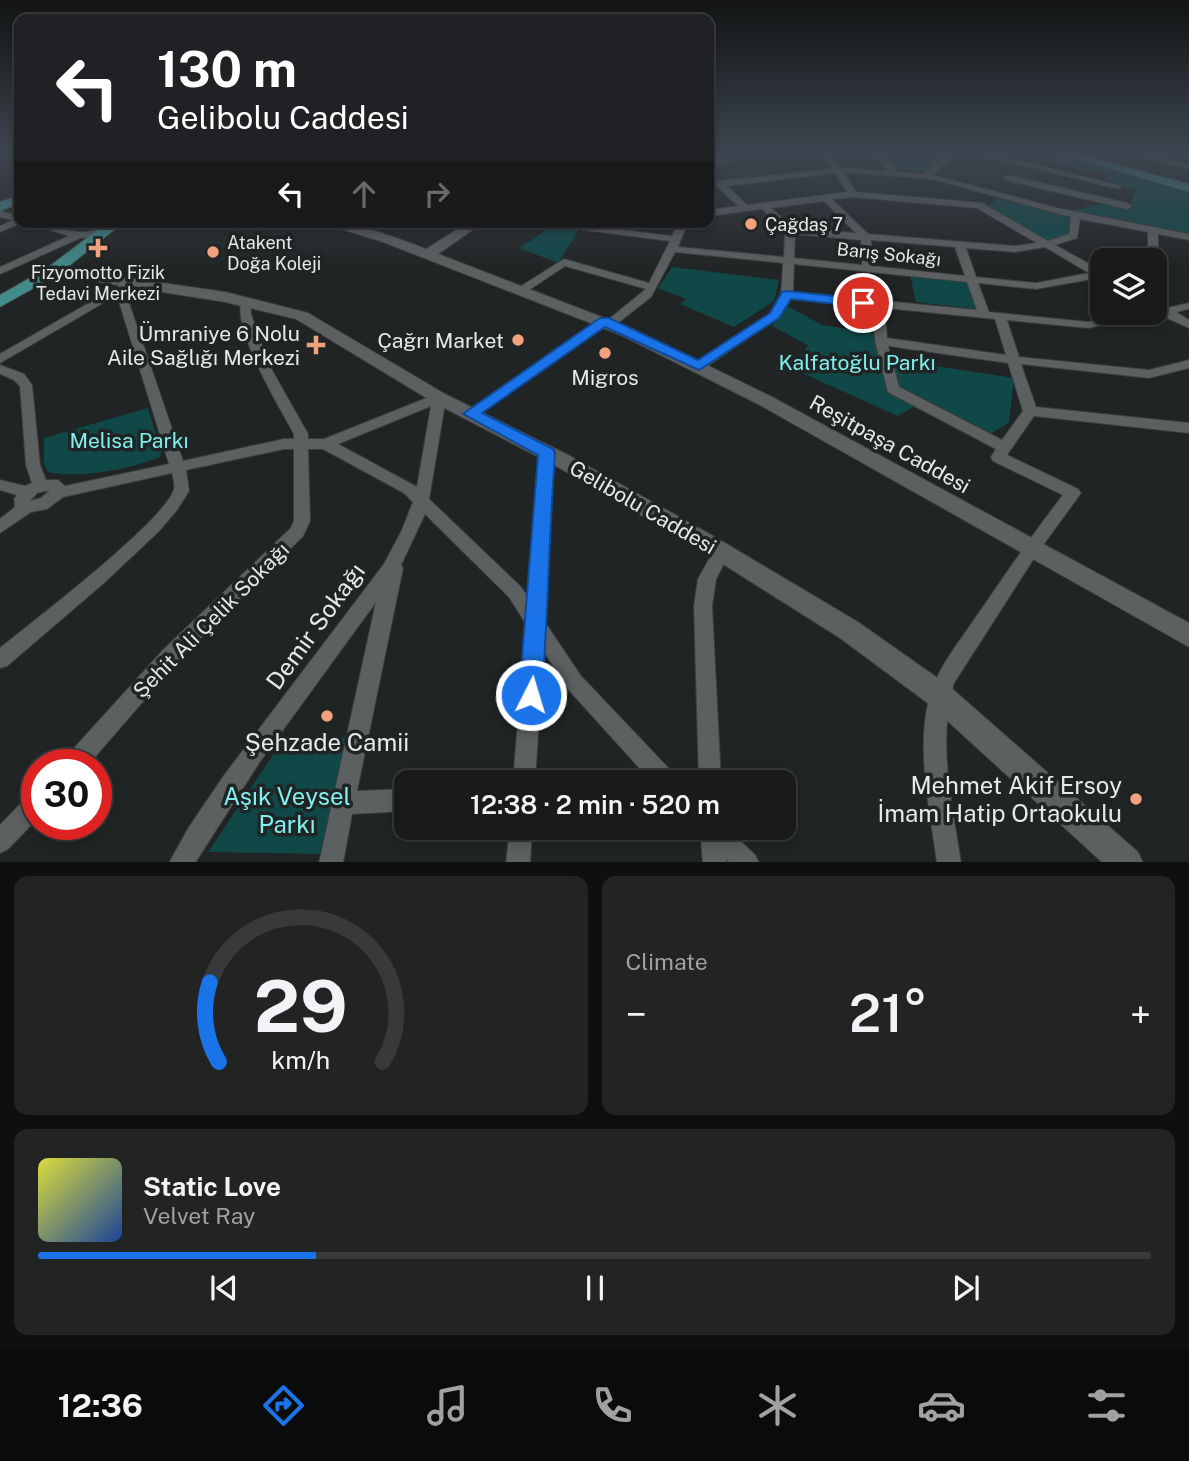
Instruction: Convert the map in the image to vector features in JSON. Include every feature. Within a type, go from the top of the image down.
[{"type":"main road","points":[[0,302],[53,271],[109,228]]},
{"type":"street","points":[[722,191],[745,208]]},
{"type":"street","points":[[981,191],[1056,211],[1189,237]]},
{"type":"street","points":[[979,205],[995,191]]},
{"type":"street","points":[[1062,191],[1127,206]]},
{"type":"street","points":[[714,212],[853,194],[979,205],[1090,268]]},
{"type":"street","points":[[826,198],[866,238],[867,269]]},
{"type":"street","points":[[1056,211],[1102,201]]},
{"type":"street","points":[[764,206],[790,231],[1005,250],[1048,244],[1074,236],[1076,215]]},
{"type":"street","points":[[52,228],[78,235],[103,233]]},
{"type":"street","name":"Reşitpaşa Caddesi","points":[[354,228],[607,323],[699,366],[1032,547],[1189,636]]},
{"type":"street","points":[[428,254],[466,228]]},
{"type":"street","name":"Barış Sokağı","points":[[588,228],[789,261],[971,280],[1036,286],[1090,277]]},
{"type":"street","points":[[471,414],[647,295],[681,228]]},
{"type":"street","points":[[1153,230],[1153,248]]},
{"type":"street","points":[[699,366],[775,315],[787,295],[790,231]]},
{"type":"street","points":[[0,271],[78,235]]},
{"type":"street","points":[[960,246],[984,315]]},
{"type":"street","points":[[522,290],[564,262],[652,287]]},
{"type":"street","name":"Gelibolu Caddesi","points":[[53,271],[246,302],[302,316],[439,398],[547,453],[722,552],[849,630],[939,695],[1126,862]]},
{"type":"street","points":[[0,359],[129,283]]},
{"type":"street","points":[[0,660],[165,516],[176,503],[182,489],[178,466],[124,306],[122,295],[129,283]]},
{"type":"street","points":[[787,295],[1090,325]]},
{"type":"street","name":"Şehit Ali Çelik Sokağı","points":[[88,749],[171,656],[297,533],[302,521],[301,434],[263,365],[245,314],[246,302]]},
{"type":"street","points":[[879,305],[881,341],[893,389],[1003,447]]},
{"type":"street","points":[[1167,309],[1189,306]]},
{"type":"street","points":[[1167,315],[1189,325]]},
{"type":"street","points":[[1000,317],[1016,360],[1030,411]]},
{"type":"street","points":[[881,341],[1016,360],[1149,374],[1189,364]]},
{"type":"street","points":[[0,369],[19,376],[26,385],[33,466],[31,495]]},
{"type":"street","points":[[0,485],[46,503],[58,493],[178,466],[284,444],[326,444],[439,398]]},
{"type":"street","name":"Demir Sokağı","points":[[182,862],[200,830],[396,560],[428,478],[439,398]]},
{"type":"street","points":[[949,862],[936,742],[939,695],[1032,547],[1073,493],[998,457],[1030,411]]},
{"type":"street","points":[[1030,411],[1189,428]]},
{"type":"street","points":[[326,444],[409,489],[515,592],[574,682],[655,770]]},
{"type":"street","points":[[525,770],[547,453]]},
{"type":"street","points":[[0,527],[31,495],[53,484],[57,486],[58,493]]},
{"type":"street","points":[[710,770],[703,606],[707,579],[722,552]]},
{"type":"street","points":[[331,862],[396,560]]},
{"type":"street","points":[[344,803],[394,801]]},
{"type":"street","points":[[0,841],[21,819]]},
{"type":"street","points":[[519,862],[520,840]]},
{"type":"street","points":[[713,840],[715,862]]},
{"type":"street","points":[[724,840],[746,862]]},
{"type":"green space","points":[[1136,191],[1189,191],[1189,233],[1064,212],[1105,203],[1127,208]]},
{"type":"green space","points":[[998,198],[1070,217],[1068,235],[1049,241],[988,206]]},
{"type":"green space","points":[[549,228],[580,228],[558,263],[519,248]]},
{"type":"green space","points":[[672,267],[779,280],[774,301],[734,327],[680,304],[686,299],[658,288]]},
{"type":"green space","points":[[910,275],[968,281],[978,309],[916,302]]},
{"type":"green space","name":"Kalfatoğlu Parkı","points":[[787,306],[822,325],[873,333],[887,345],[889,359],[1014,378],[1009,423],[985,437],[913,407],[898,416],[793,369],[808,345],[772,326]]},
{"type":"green space","name":"Melisa Parkı","points":[[148,408],[161,452],[160,457],[105,472],[48,472],[44,464],[44,438]]},
{"type":"green space","name":"Aşık Veysel Parkı","points":[[347,737],[320,854],[208,852],[279,746]]},
{"type":"place","name":"Çağdaş 7","points":[[751,224]]},
{"type":"place","name":"Fizyomotto Fizik Tedavi Merkezi","points":[[98,248]]},
{"type":"place","name":"Atakent Doğa Koleji","points":[[213,252]]},
{"type":"place","name":"Çağrı Market","points":[[518,340]]},
{"type":"place","name":"Ümraniye 6 Nolu Aile Sağlığı Merkezi","points":[[316,345]]},
{"type":"place","name":"Migros","points":[[605,353]]},
{"type":"place","name":"Şehzade Camii","points":[[327,716]]},
{"type":"place","name":"Mehmet Akif Ersoy İmam Hatip Ortaokulu","points":[[1136,799]]},
{"type":"route","points":[[531,695],[537,625],[539,538],[547,453],[471,414],[604,321],[699,366],[775,315],[787,295],[863,303]]}]
